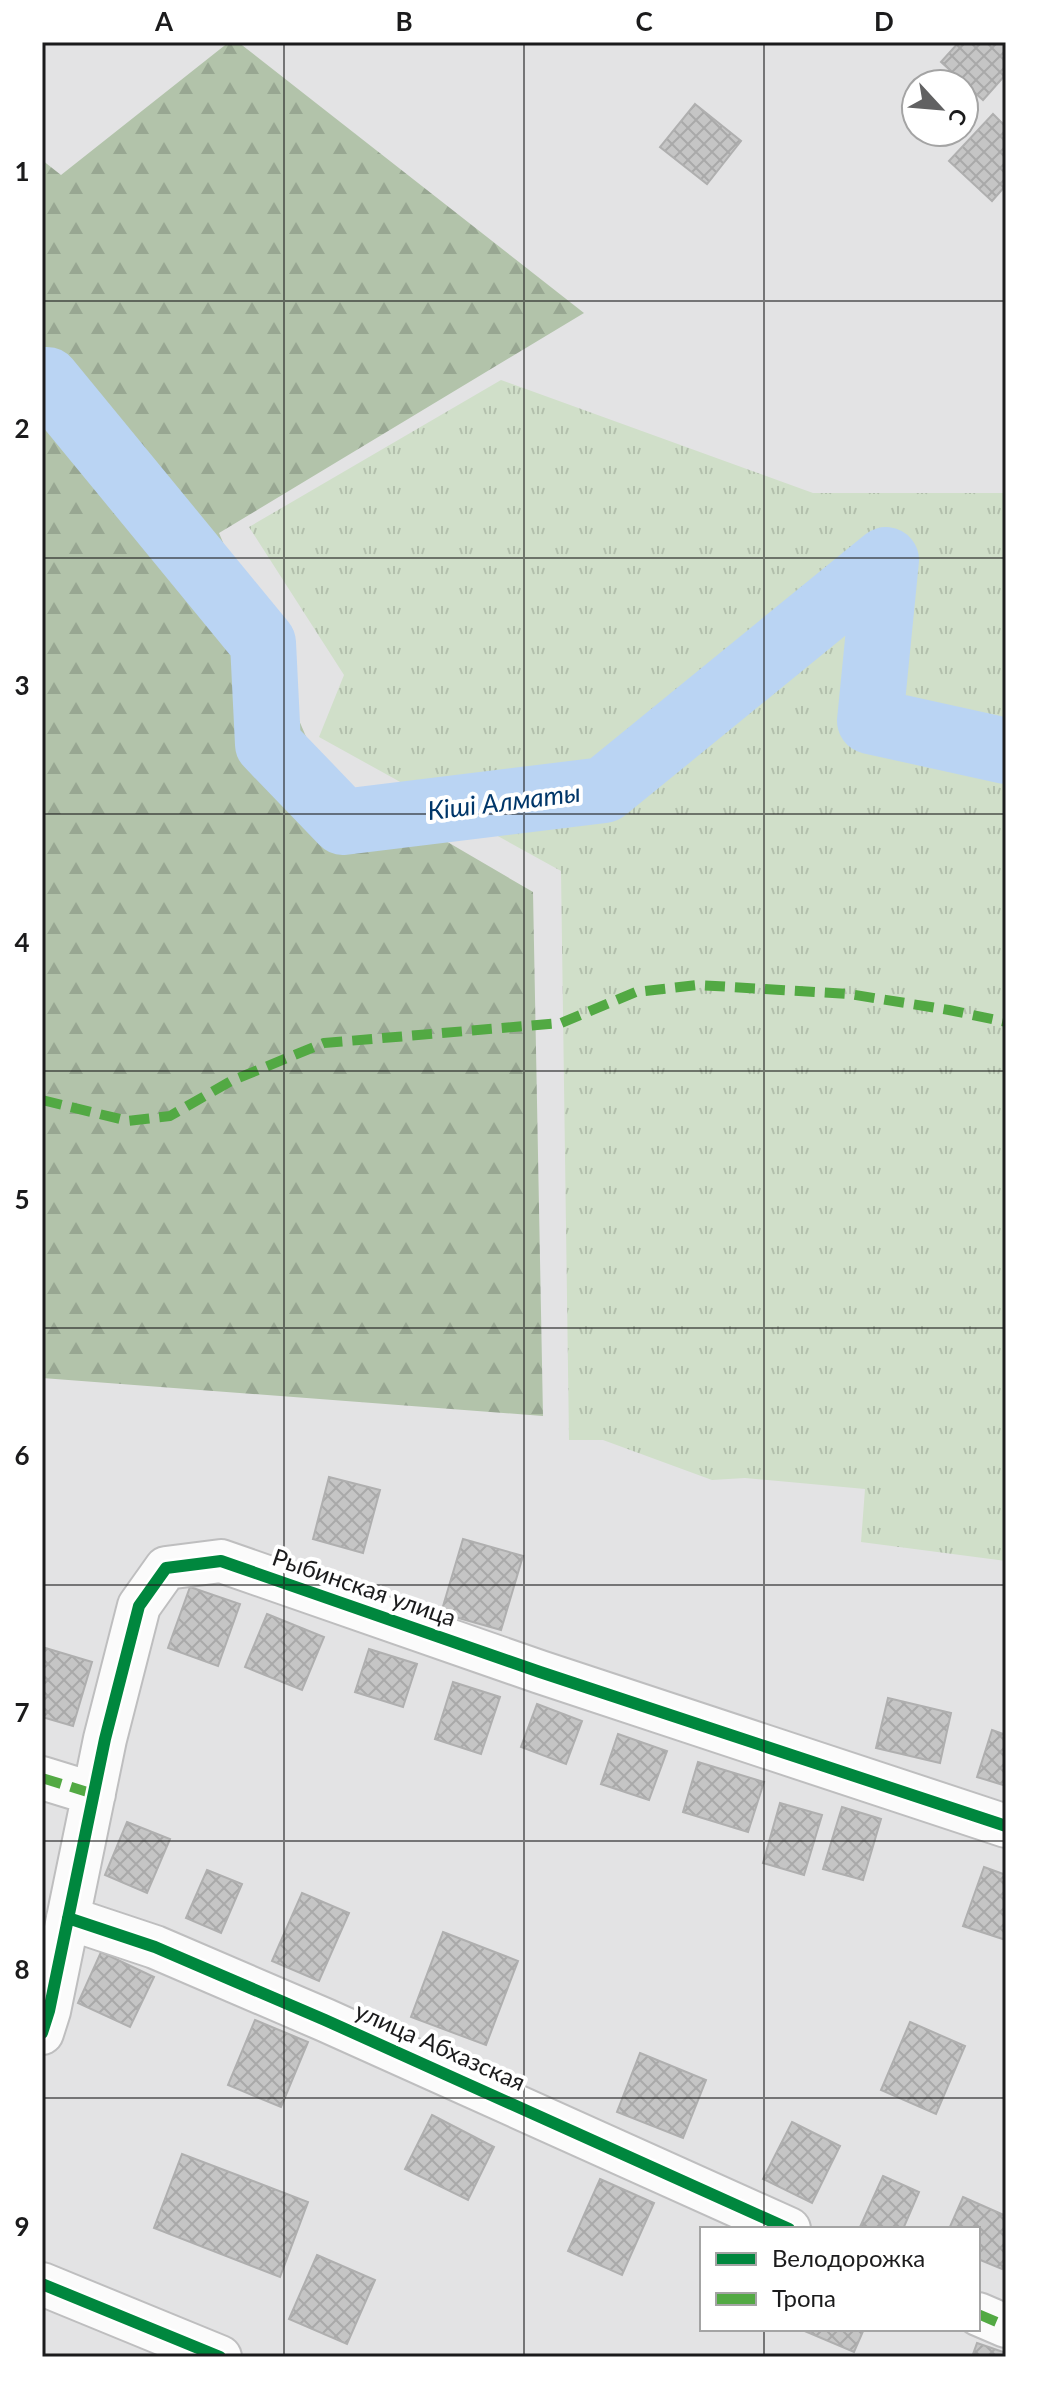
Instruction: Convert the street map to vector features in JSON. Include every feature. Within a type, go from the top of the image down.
[{"type":"street","name":"Рыбинская улица","points":[[42,2033],[105,1739],[139,1606],[166,1568],[221,1561],[540,1672],[1006,1826]]},
{"type":"street","points":[[42,1778],[94,1794]]},
{"type":"street","name":"улица Абхазская","points":[[68,1918],[155,1947],[311,2013],[785,2227]]},
{"type":"street","points":[[42,2284],[220,2357]]},
{"type":"street","points":[[980,2315],[1006,2326]]},
{"type":"green space","points":[[229,42],[238,42],[584,313],[219,533],[319,767],[533,892],[543,1416],[42,1378],[42,160],[61,175]]},
{"type":"green space","points":[[501,380],[813,493],[1006,493],[1006,1561],[861,1542],[865,1489],[745,1478],[712,1480],[603,1440],[569,1440],[561,871],[319,737],[344,675],[249,527]]},
{"type":"building","points":[[959,42],[1006,42],[1006,74],[983,100],[980,97],[980,68],[948,68],[941,62]]},
{"type":"building","points":[[695,104],[741,141],[707,184],[660,147]]},
{"type":"building","points":[[993,114],[1006,127],[1006,185],[992,201],[949,161],[961,148],[980,148],[980,128]]},
{"type":"building","points":[[329,1477],[380,1490],[363,1553],[313,1539]]},
{"type":"building","points":[[463,1539],[523,1556],[501,1630],[441,1613]]},
{"type":"building","points":[[190,1587],[240,1604],[218,1666],[168,1648]]},
{"type":"building","points":[[267,1614],[324,1637],[302,1690],[245,1667]]},
{"type":"building","points":[[42,1647],[92,1662],[73,1726],[42,1717]]},
{"type":"building","points":[[369,1649],[417,1664],[403,1707],[355,1692]]},
{"type":"building","points":[[453,1682],[500,1697],[481,1754],[435,1739]]},
{"type":"building","points":[[888,1698],[951,1713],[940,1763],[876,1748]]},
{"type":"building","points":[[537,1704],[582,1721],[566,1764],[521,1747]]},
{"type":"building","points":[[992,1730],[1006,1735],[1006,1786],[977,1777]]},
{"type":"building","points":[[618,1734],[667,1751],[649,1800],[601,1784]]},
{"type":"building","points":[[698,1762],[764,1782],[748,1832],[683,1812]]},
{"type":"building","points":[[780,1803],[822,1815],[804,1875],[763,1863]]},
{"type":"building","points":[[842,1807],[881,1819],[863,1880],[823,1869]]},
{"type":"building","points":[[127,1822],[170,1839],[147,1893],[105,1875]]},
{"type":"building","points":[[984,1867],[1006,1875],[1006,1940],[963,1926]]},
{"type":"building","points":[[207,1870],[242,1884],[221,1933],[186,1918]]},
{"type":"building","points":[[302,1893],[349,1913],[319,1981],[272,1961]]},
{"type":"building","points":[[443,1932],[518,1961],[486,2045],[411,2017]]},
{"type":"building","points":[[101,1952],[154,1977],[130,2027],[78,2003]]},
{"type":"building","points":[[255,2020],[308,2042],[281,2107],[228,2085]]},
{"type":"building","points":[[910,2022],[965,2046],[936,2114],[881,2090]]},
{"type":"building","points":[[640,2053],[706,2080],[683,2138],[617,2112]]},
{"type":"building","points":[[432,2115],[494,2147],[468,2200],[405,2169]]},
{"type":"building","points":[[792,2122],[840,2146],[812,2203],[763,2179]]},
{"type":"building","points":[[182,2154],[308,2202],[280,2277],[154,2228]]},
{"type":"building","points":[[883,2176],[919,2192],[904,2227],[860,2227]]},
{"type":"building","points":[[600,2179],[654,2203],[622,2275],[568,2251]]},
{"type":"building","points":[[963,2197],[1006,2216],[1006,2261],[1002,2269],[980,2260],[980,2227],[950,2227]]},
{"type":"building","points":[[317,2255],[375,2280],[347,2344],[289,2319]]},
{"type":"building","points":[[805,2331],[863,2331],[854,2352]]},
{"type":"building","points":[[977,2343],[1006,2353],[1006,2357],[972,2357]]},
{"type":"waterway","name":"Кіші Алматы","points":[[42,380],[47,380],[263,643],[268,744],[343,822],[604,790],[886,560],[870,721],[1006,751]]},
{"type":"marked path","points":[[42,1100],[128,1121],[170,1116],[231,1081],[324,1043],[561,1023],[636,992],[698,985],[849,994],[1006,1022]]},
{"type":"marked path","points":[[42,1778],[94,1794]]},
{"type":"marked path","points":[[980,2315],[1006,2326]]},
{"type":"cycle path","points":[[42,2033],[105,1739],[139,1606],[166,1568],[221,1561],[540,1672],[1006,1826]]},
{"type":"cycle path","points":[[68,1918],[155,1947],[325,2020],[785,2227]]},
{"type":"cycle path","points":[[42,2284],[220,2357]]}]
